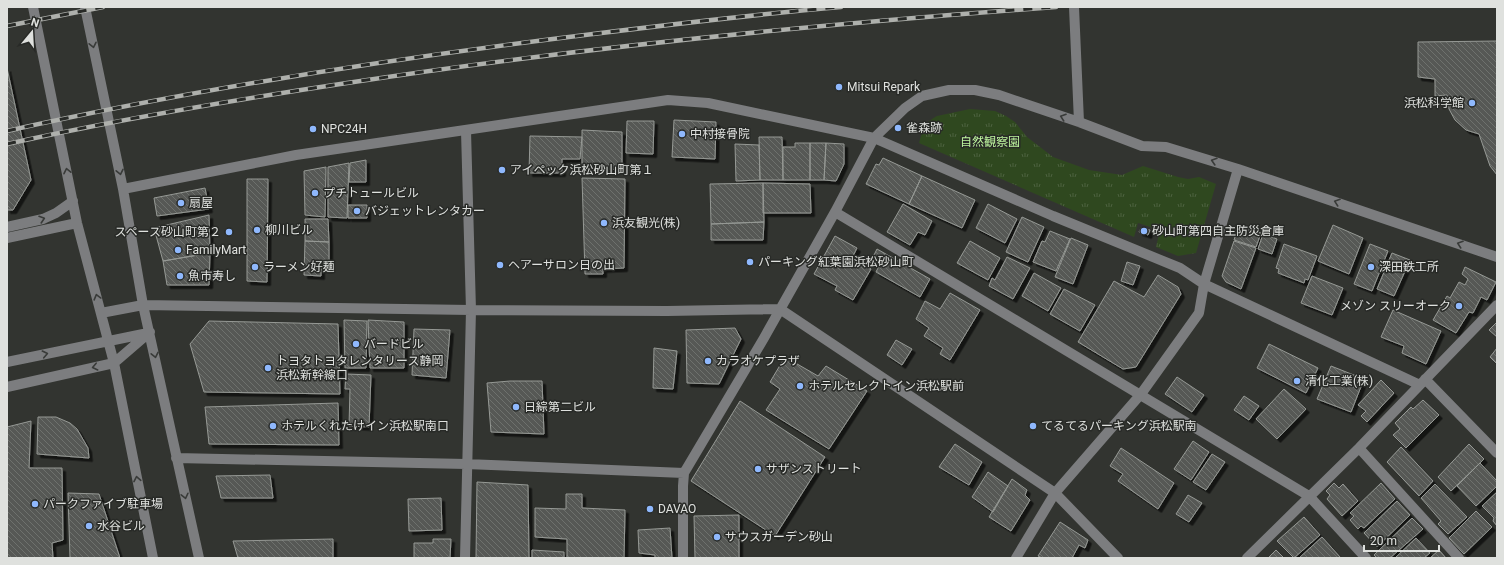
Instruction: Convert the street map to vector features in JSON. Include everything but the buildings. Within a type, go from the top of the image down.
[{"type":"street","points":[[32,7],[77,223],[114,363],[153,558]]},
{"type":"street","points":[[85,7],[123,189],[143,305],[199,558]]},
{"type":"street","points":[[1074,7],[1079,122]]},
{"type":"street","points":[[683,558],[682,486],[684,473],[780,309],[835,212],[874,138],[905,108],[922,96],[949,90],[975,90],[999,94],[1142,146],[1166,147],[1238,169],[1497,257]]},
{"type":"street","points":[[123,189],[296,155],[668,100],[708,103],[874,138],[1053,216],[1180,268],[1204,284],[1422,382],[1497,453]]},
{"type":"street","points":[[465,558],[466,464],[471,310],[466,131]]},
{"type":"street","points":[[1016,558],[1054,493],[1141,394],[1199,313],[1204,284],[1238,169]]},
{"type":"street","points":[[7,227],[43,219],[56,213],[73,201]]},
{"type":"street","points":[[835,212],[1309,496],[1366,558]]},
{"type":"street","points":[[7,238],[77,223]]},
{"type":"street","points":[[101,313],[143,305],[471,310],[667,311],[780,309],[1054,493],[1118,558]]},
{"type":"street","points":[[1247,558],[1359,448],[1497,305]]},
{"type":"street","points":[[7,362],[150,332]]},
{"type":"street","points":[[7,387],[114,363],[150,332]]},
{"type":"street","points":[[1359,448],[1459,558]]},
{"type":"street","points":[[176,458],[466,464],[684,473]]},
{"type":"green space","name":"自然観察園","points":[[970,109],[995,111],[1006,116],[1015,122],[1027,137],[1053,157],[1089,170],[1122,175],[1143,166],[1188,179],[1199,177],[1216,184],[1196,253],[1178,256],[1156,247],[1160,230],[1138,223],[1134,237],[919,143],[924,127],[932,119],[937,116]]},
{"type":"railway","points":[[7,26],[103,7]]},
{"type":"railway","points":[[7,131],[152,101],[298,75],[445,53],[624,30],[841,7]]},
{"type":"railway","points":[[7,144],[92,126],[219,103],[524,58],[790,29],[1056,7]]},
{"type":"place","name":"Mitsui Repark","points":[[839,87]]},
{"type":"place","name":"浜松科学館","points":[[1472,103]]},
{"type":"place","name":"雀森跡","points":[[898,128]]},
{"type":"place","name":"NPC24H","points":[[313,129]]},
{"type":"place","name":"中村接骨院","points":[[682,134]]},
{"type":"place","name":"アイペック浜松砂山町第１","points":[[502,170]]},
{"type":"place","name":"プチトュールビル","points":[[315,193]]},
{"type":"place","name":"扇屋","points":[[181,203]]},
{"type":"place","name":"バジェットレンタカー","points":[[357,211]]},
{"type":"place","name":"浜友観光(株)","points":[[604,223]]},
{"type":"place","name":"柳川ビル","points":[[257,230]]},
{"type":"place","name":"砂山町第四自主防災倉庫","points":[[1144,231]]},
{"type":"place","name":"スペース砂山町第２","points":[[229,232]]},
{"type":"place","name":"FamilyMart","points":[[178,250]]},
{"type":"place","name":"パーキング紅葉園浜松砂山町","points":[[750,262]]},
{"type":"place","name":"ヘアーサロン日の出","points":[[500,265]]},
{"type":"place","name":"ラーメン好麺","points":[[255,267]]},
{"type":"place","name":"深田鉄工所","points":[[1371,267]]},
{"type":"place","name":"魚市寿し","points":[[180,276]]},
{"type":"place","name":"メゾン スリーオーク","points":[[1459,306]]},
{"type":"place","name":"バードビル","points":[[356,344]]},
{"type":"place","name":"カラオケプラザ","points":[[708,361]]},
{"type":"place","name":"トヨタトヨタレンタリース静岡 浜松新幹線口","points":[[268,368]]},
{"type":"place","name":"清化工業(株)","points":[[1297,381]]},
{"type":"place","name":"ホテルセレクトイン浜松駅前","points":[[800,386]]},
{"type":"place","name":"日綜第二ビル","points":[[516,407]]},
{"type":"place","name":"ホテルくれたけイン浜松駅南口","points":[[273,426]]},
{"type":"place","name":"てるてるパーキング浜松駅南","points":[[1033,426]]},
{"type":"place","name":"サザンストリート","points":[[758,469]]},
{"type":"place","name":"パークファイブ駐車場","points":[[35,504]]},
{"type":"place","name":"DAVAO","points":[[650,509]]},
{"type":"place","name":"水谷ビル","points":[[89,526]]},
{"type":"place","name":"サウスガーデン砂山","points":[[717,537]]}]
